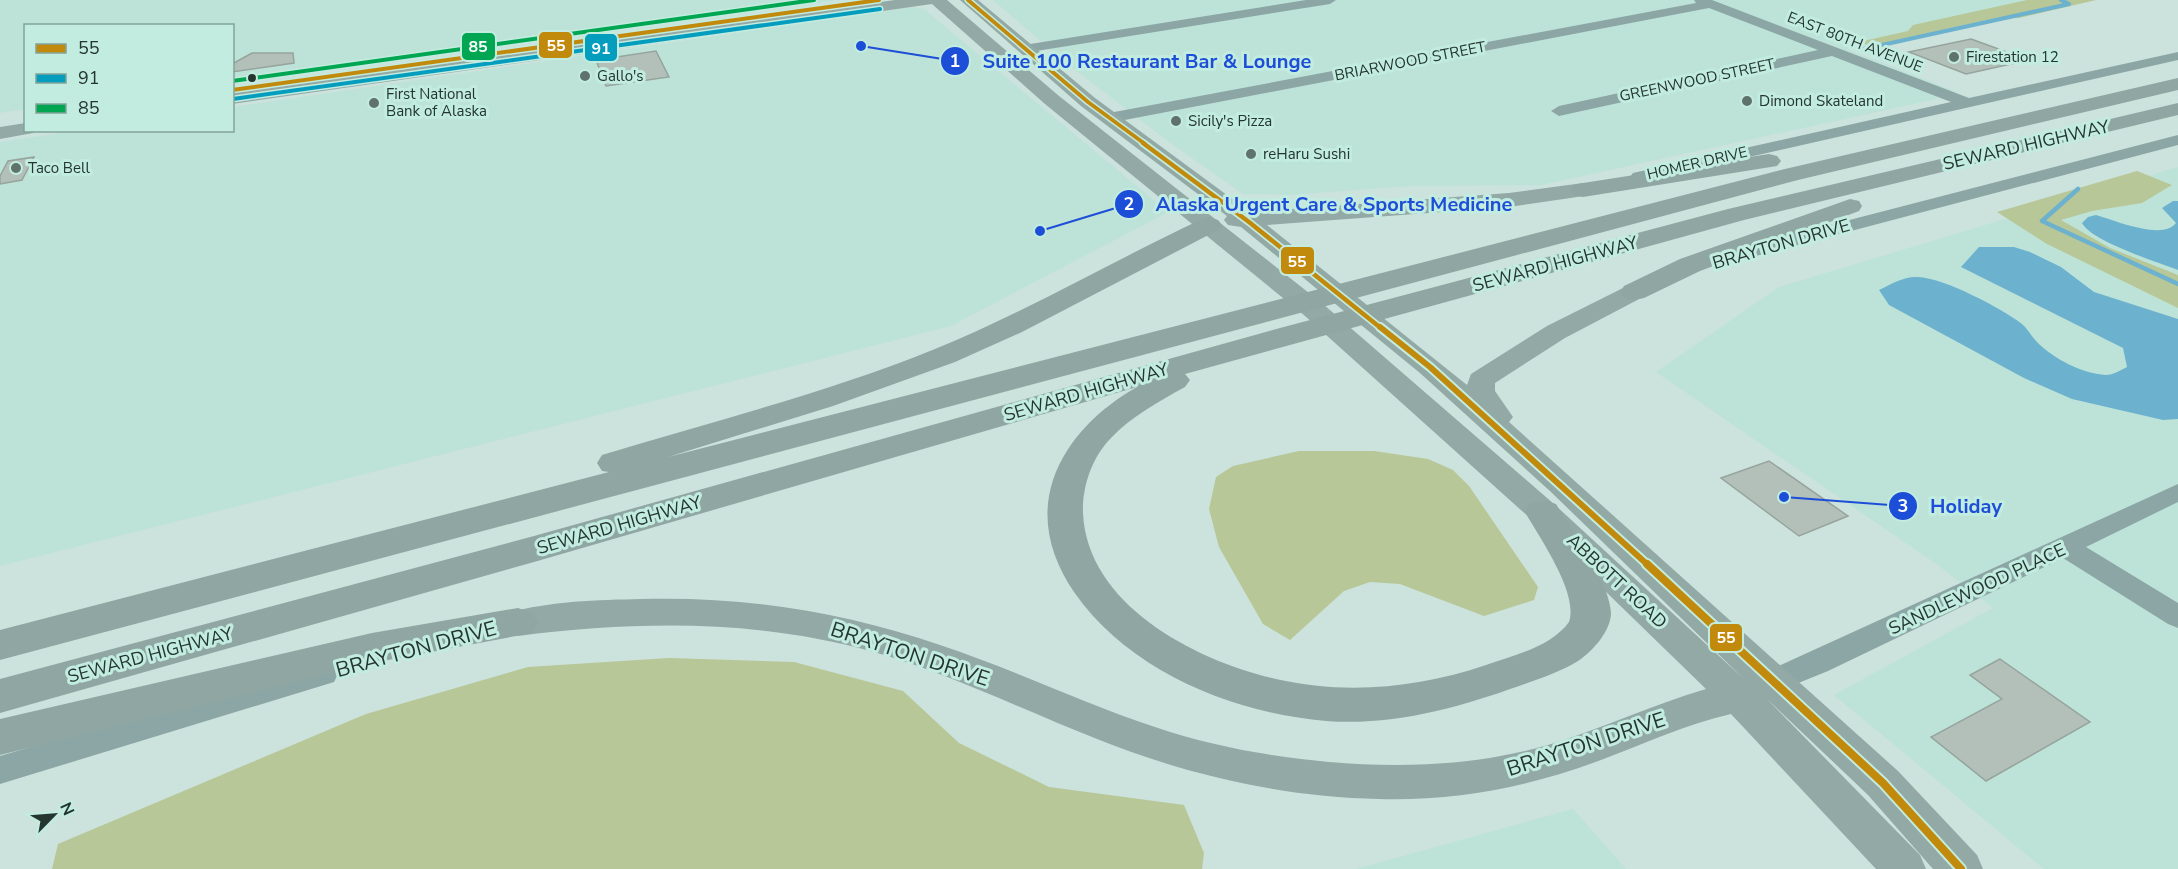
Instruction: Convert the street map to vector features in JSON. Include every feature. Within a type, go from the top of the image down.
[{"type":"highway","name":"SEWARD HIGHWAY","points":[[0,696],[534,549],[1292,325],[1361,293],[1793,174],[2048,112],[2178,84]]},
{"type":"highway","name":"SEWARD HIGHWAY","points":[[0,645],[195,593],[1292,325],[1406,304],[1737,214],[2178,109]]},
{"type":"highway","points":[[1583,190],[2048,112]]},
{"type":"highway","points":[[1634,292],[1690,266],[1858,203],[2178,116]]},
{"type":"highway","points":[[195,593],[891,375],[943,356],[1021,321],[1209,225]]},
{"type":"highway","points":[[1292,325],[1148,393],[1118,413],[1085,445],[1068,478],[1063,500],[1064,522],[1076,563],[1102,601],[1142,638],[1172,656],[1230,683],[1299,700],[1329,704],[1389,704],[1415,701],[1471,686],[1558,653],[1580,637],[1589,622],[1591,614],[1587,595],[1543,512]]},
{"type":"highway","points":[[0,737],[372,648],[518,623]]},
{"type":"main road","points":[[234,90],[879,0]]},
{"type":"main road","points":[[234,99],[930,0]]},
{"type":"main road","points":[[937,0],[1017,57]]},
{"type":"main road","points":[[968,0],[1017,57]]},
{"type":"main road","points":[[478,64],[591,44],[600,39]]},
{"type":"main road","name":"ABBOTT ROAD","points":[[1017,57],[1109,118],[1245,219],[1361,293],[1430,367],[1519,447],[1757,689],[1891,865]]},
{"type":"main road","name":"ABBOTT ROAD","points":[[1017,57],[1209,225],[1292,325],[1543,512],[1757,689],[1883,783],[1961,869]]},
{"type":"main road","points":[[0,124],[24,120]]},
{"type":"main road","points":[[0,133],[24,129]]},
{"type":"main road","name":"HOMER DRIVE","points":[[1209,225],[1245,219],[1509,200],[1583,190]]},
{"type":"main road","name":"BRAYTON DRIVE","points":[[1519,447],[1480,391],[1481,380],[1556,332],[1634,292]]},
{"type":"main road","name":"BRAYTON DRIVE","points":[[518,623],[593,612],[681,609],[725,611],[808,622],[848,631],[929,655],[1089,720],[1180,752],[1278,773],[1350,781],[1451,778],[1513,770],[1563,756],[1706,704],[1757,689]]},
{"type":"street","points":[[1017,57],[1330,0]]},
{"type":"street","name":"EAST 80TH AVENUE","points":[[1705,2],[1965,102]]},
{"type":"street","name":"BRIARWOOD STREET","points":[[1109,118],[1705,2]]},
{"type":"street","name":"GREENWOOD STREET","points":[[1559,111],[1835,51]]},
{"type":"street","name":"HOMER DRIVE","points":[[1583,190],[1965,102],[2178,56]]},
{"type":"street","name":"BRAYTON DRIVE","points":[[1634,292],[1780,242],[2178,140]]},
{"type":"street","name":"SANDLEWOOD PLACE","points":[[1757,689],[2066,547],[2178,492]]},
{"type":"street","points":[[2066,547],[2178,617]]},
{"type":"street","name":"BRAYTON DRIVE","points":[[0,770],[317,675],[518,623]]},
{"type":"shaded area","points":[[0,0],[838,0],[234,81],[234,24],[24,24],[24,109],[0,113]]},
{"type":"shaded area","points":[[993,0],[2078,0],[1847,49],[1957,92],[1932,100],[1541,185],[1409,186],[1291,195],[1243,194],[1169,142],[1065,62]]},
{"type":"shaded area","points":[[912,7],[924,9],[1168,212],[951,326],[0,566],[0,142],[68,132],[234,132],[234,107]]},
{"type":"shaded area","points":[[2178,167],[2178,869],[2044,869],[1834,695],[1993,608],[1935,563],[1656,372],[1779,287]]},
{"type":"shaded area","points":[[1573,809],[1626,869],[1356,869]]},
{"type":"green space","points":[[2027,0],[2096,0],[2019,18],[2001,17],[1870,46],[1859,42],[1908,31],[1913,25]]},
{"type":"green space","points":[[2137,171],[2172,185],[2142,203],[2092,211],[2061,220],[2110,248],[2178,275],[2178,308],[2047,244],[1997,212]]},
{"type":"green space","points":[[1299,451],[1374,451],[1428,459],[1453,470],[1469,486],[1538,587],[1534,600],[1484,616],[1400,584],[1370,582],[1344,591],[1290,640],[1263,624],[1219,547],[1209,509],[1216,477],[1233,466]]},
{"type":"green space","points":[[669,658],[794,662],[903,691],[959,743],[1049,787],[1184,805],[1204,853],[1202,869],[52,869],[58,844],[366,714],[528,667]]},
{"type":"water","points":[[2173,201],[2178,201],[2178,270],[2111,244],[2088,230],[2082,223],[2088,217],[2096,215],[2138,228],[2161,230],[2170,228],[2176,223],[2162,208]]},
{"type":"water","points":[[1979,247],[2014,247],[2030,252],[2061,267],[2094,292],[2178,319],[2178,419],[2163,420],[2072,399],[2024,378],[1889,305],[1879,290],[1913,277],[1942,283],[1987,302],[2013,317],[2044,348],[2068,364],[2106,375],[2127,367],[2123,348],[1961,267]]},
{"type":"building","name":"Firestation 12","points":[[1971,39],[2029,60],[1966,74],[1909,52]]},
{"type":"building","points":[[656,51],[669,77],[606,86],[596,60]]},
{"type":"building","points":[[252,53],[293,53],[294,63],[234,72],[234,63]]},
{"type":"building","name":"Taco Bell","points":[[34,157],[22,180],[0,184],[0,176],[8,161]]},
{"type":"building","points":[[1769,461],[1848,516],[1799,536],[1721,478]]},
{"type":"building","points":[[2000,659],[2090,722],[1986,781],[1931,737],[2002,699],[1970,675]]},
{"type":"waterway","points":[[1859,50],[2069,4],[2061,0]]},
{"type":"waterway","points":[[2078,189],[2042,221],[2178,284]]},
{"type":"transit line","name":"85","points":[[234,81],[814,0]]},
{"type":"transit line","name":"55","points":[[234,90],[879,0]]},
{"type":"transit line","name":"55","points":[[968,0],[1088,102],[1249,222],[1430,367],[1562,485],[1883,783],[1961,869]]},
{"type":"transit line","name":"91","points":[[234,99],[880,9]]},
{"type":"place","name":"Suite 100 Restaurant Bar & Lounge","points":[[861,46]]},
{"type":"place","name":"Firestation 12","points":[[1954,57]]},
{"type":"place","name":"Gallo's","points":[[585,76]]},
{"type":"place","name":"Dimond Skateland","points":[[1747,101]]},
{"type":"place","name":"First National Bank of Alaska","points":[[374,103]]},
{"type":"place","name":"Sicily's Pizza","points":[[1176,121]]},
{"type":"place","name":"reHaru Sushi","points":[[1251,154]]},
{"type":"place","name":"Taco Bell","points":[[16,168]]},
{"type":"place","name":"Alaska Urgent Care & Sports Medicine","points":[[1040,231]]},
{"type":"place","name":"Holiday","points":[[1784,497]]}]
